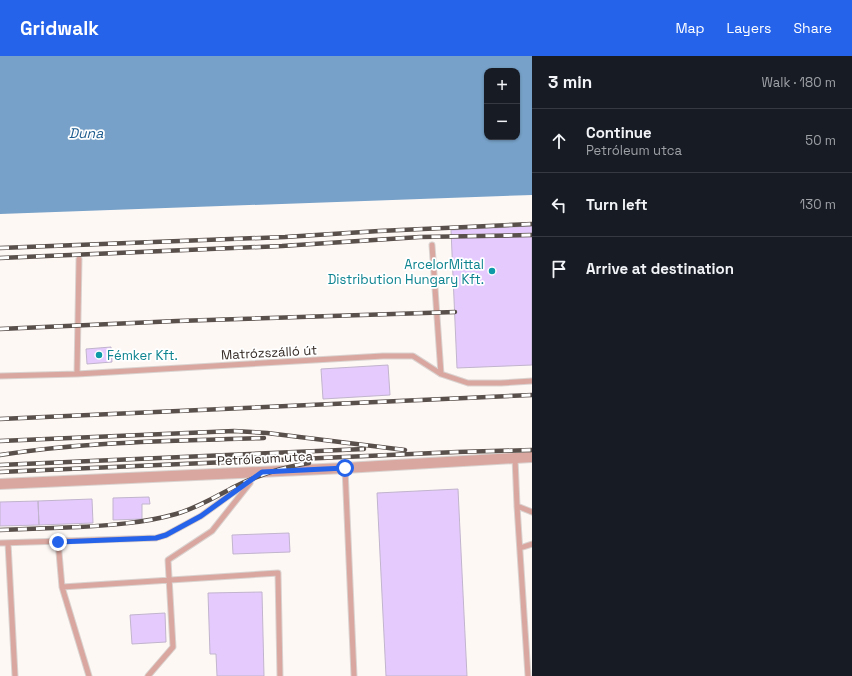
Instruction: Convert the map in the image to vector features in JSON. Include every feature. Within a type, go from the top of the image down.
[{"type":"street","name":"Petróleum utca","points":[[0,484],[258,475],[345,468],[532,457]]},
{"type":"lane","points":[[432,245],[441,374]]},
{"type":"lane","points":[[77,374],[79,259]]},
{"type":"lane","name":"Matrózszálló út","points":[[0,376],[77,374],[383,356],[414,356],[441,374],[468,383],[532,381]]},
{"type":"lane","points":[[515,458],[516,506],[528,676]]},
{"type":"lane","points":[[345,468],[354,676]]},
{"type":"lane","points":[[0,543],[156,538],[166,535],[201,516],[258,475]]},
{"type":"lane","points":[[148,676],[173,647],[168,560],[212,531],[258,475]]},
{"type":"lane","points":[[516,506],[532,512]]},
{"type":"lane","points":[[58,542],[62,587],[89,676]]},
{"type":"lane","points":[[8,543],[15,676]]},
{"type":"lane","points":[[520,548],[532,544]]},
{"type":"lane","points":[[62,587],[278,573],[280,676]]},
{"type":"water","name":"Duna","points":[[0,56],[532,56],[532,195],[0,214]]},
{"type":"building","name":"ArcelorMittal Distribution Hungary Kft.","points":[[532,226],[532,365],[457,368],[451,230]]},
{"type":"building","name":"Fémker Kft.","points":[[111,347],[112,362],[87,364],[86,349]]},
{"type":"building","points":[[388,365],[390,395],[323,399],[321,369]]},
{"type":"building","points":[[458,489],[467,676],[386,676],[377,493]]},
{"type":"building","points":[[149,497],[150,504],[142,504],[142,519],[113,520],[113,498]]},
{"type":"building","points":[[92,499],[93,523],[39,525],[38,501]]},
{"type":"building","points":[[38,501],[39,525],[0,526],[0,502]]},
{"type":"building","points":[[289,533],[290,552],[233,554],[232,535]]},
{"type":"building","points":[[262,592],[264,676],[217,676],[216,654],[210,654],[208,593]]},
{"type":"building","points":[[165,613],[166,642],[132,644],[130,615]]},
{"type":"railway","points":[[0,248],[285,237],[532,224]]},
{"type":"railway","points":[[0,258],[282,246],[420,237],[532,235]]},
{"type":"railway","points":[[0,329],[177,321],[455,312]]},
{"type":"railway","points":[[0,419],[532,395]]},
{"type":"railway","points":[[0,441],[234,431],[267,433],[405,450]]},
{"type":"railway","points":[[0,455],[33,450],[99,444],[264,438]]},
{"type":"railway","points":[[0,465],[364,449]]},
{"type":"railway","points":[[0,472],[532,450]]},
{"type":"railway","points":[[0,530],[79,527],[140,522],[164,517],[191,509],[261,475],[280,469],[309,463]]},
{"type":"place","name":"ArcelorMittal Distribution Hungary Kft.","points":[[492,271]]},
{"type":"place","name":"Fémker Kft.","points":[[99,355]]},
{"type":"route","points":[[58,542],[156,538],[166,535],[201,516],[262,472],[345,468]]}]
